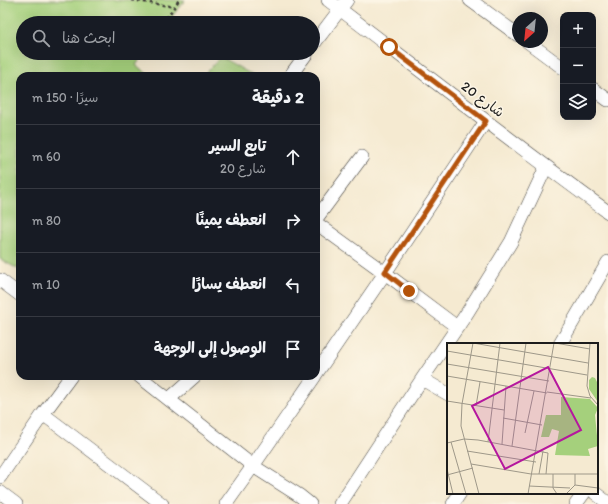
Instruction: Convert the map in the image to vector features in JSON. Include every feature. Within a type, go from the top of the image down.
[{"type":"street","name":"شارع 20","points":[[328,0],[343,5],[486,121],[608,212]]},
{"type":"street","points":[[470,0],[512,31]]},
{"type":"street","points":[[320,36],[343,5]]},
{"type":"street","points":[[536,48],[560,66]]},
{"type":"street","points":[[293,72],[302,60]]},
{"type":"street","points":[[596,91],[608,100]]},
{"type":"street","points":[[320,368],[486,121]]},
{"type":"street","points":[[320,214],[362,157]]},
{"type":"street","points":[[340,504],[467,313],[511,242],[546,167]]},
{"type":"street","points":[[320,226],[385,272],[457,327]]},
{"type":"street","points":[[561,343],[608,262]]},
{"type":"street","points":[[0,280],[16,292]]},
{"type":"street","points":[[422,379],[447,393]]},
{"type":"street","points":[[0,477],[68,380]]},
{"type":"street","points":[[144,380],[254,466],[310,504]]},
{"type":"street","points":[[169,399],[190,380]]},
{"type":"street","points":[[226,504],[254,466],[312,380]]},
{"type":"street","points":[[43,414],[162,504]]},
{"type":"street","points":[[0,492],[16,504]]},
{"type":"street","points":[[452,504],[459,494]]},
{"type":"street","points":[[576,504],[583,494]]},
{"type":"street","points":[[596,494],[608,503]]},
{"type":"path","points":[[132,0],[175,7]]},
{"type":"path","points":[[168,16],[179,0]]},
{"type":"green space","points":[[0,0],[185,0],[172,16],[16,16],[16,60],[140,60],[136,65],[145,72],[16,72],[16,268],[0,259]]},
{"type":"green space","points":[[218,60],[226,60],[247,72],[206,72]]},
{"type":"route","points":[[389,47],[486,121],[385,272],[409,291]]}]
